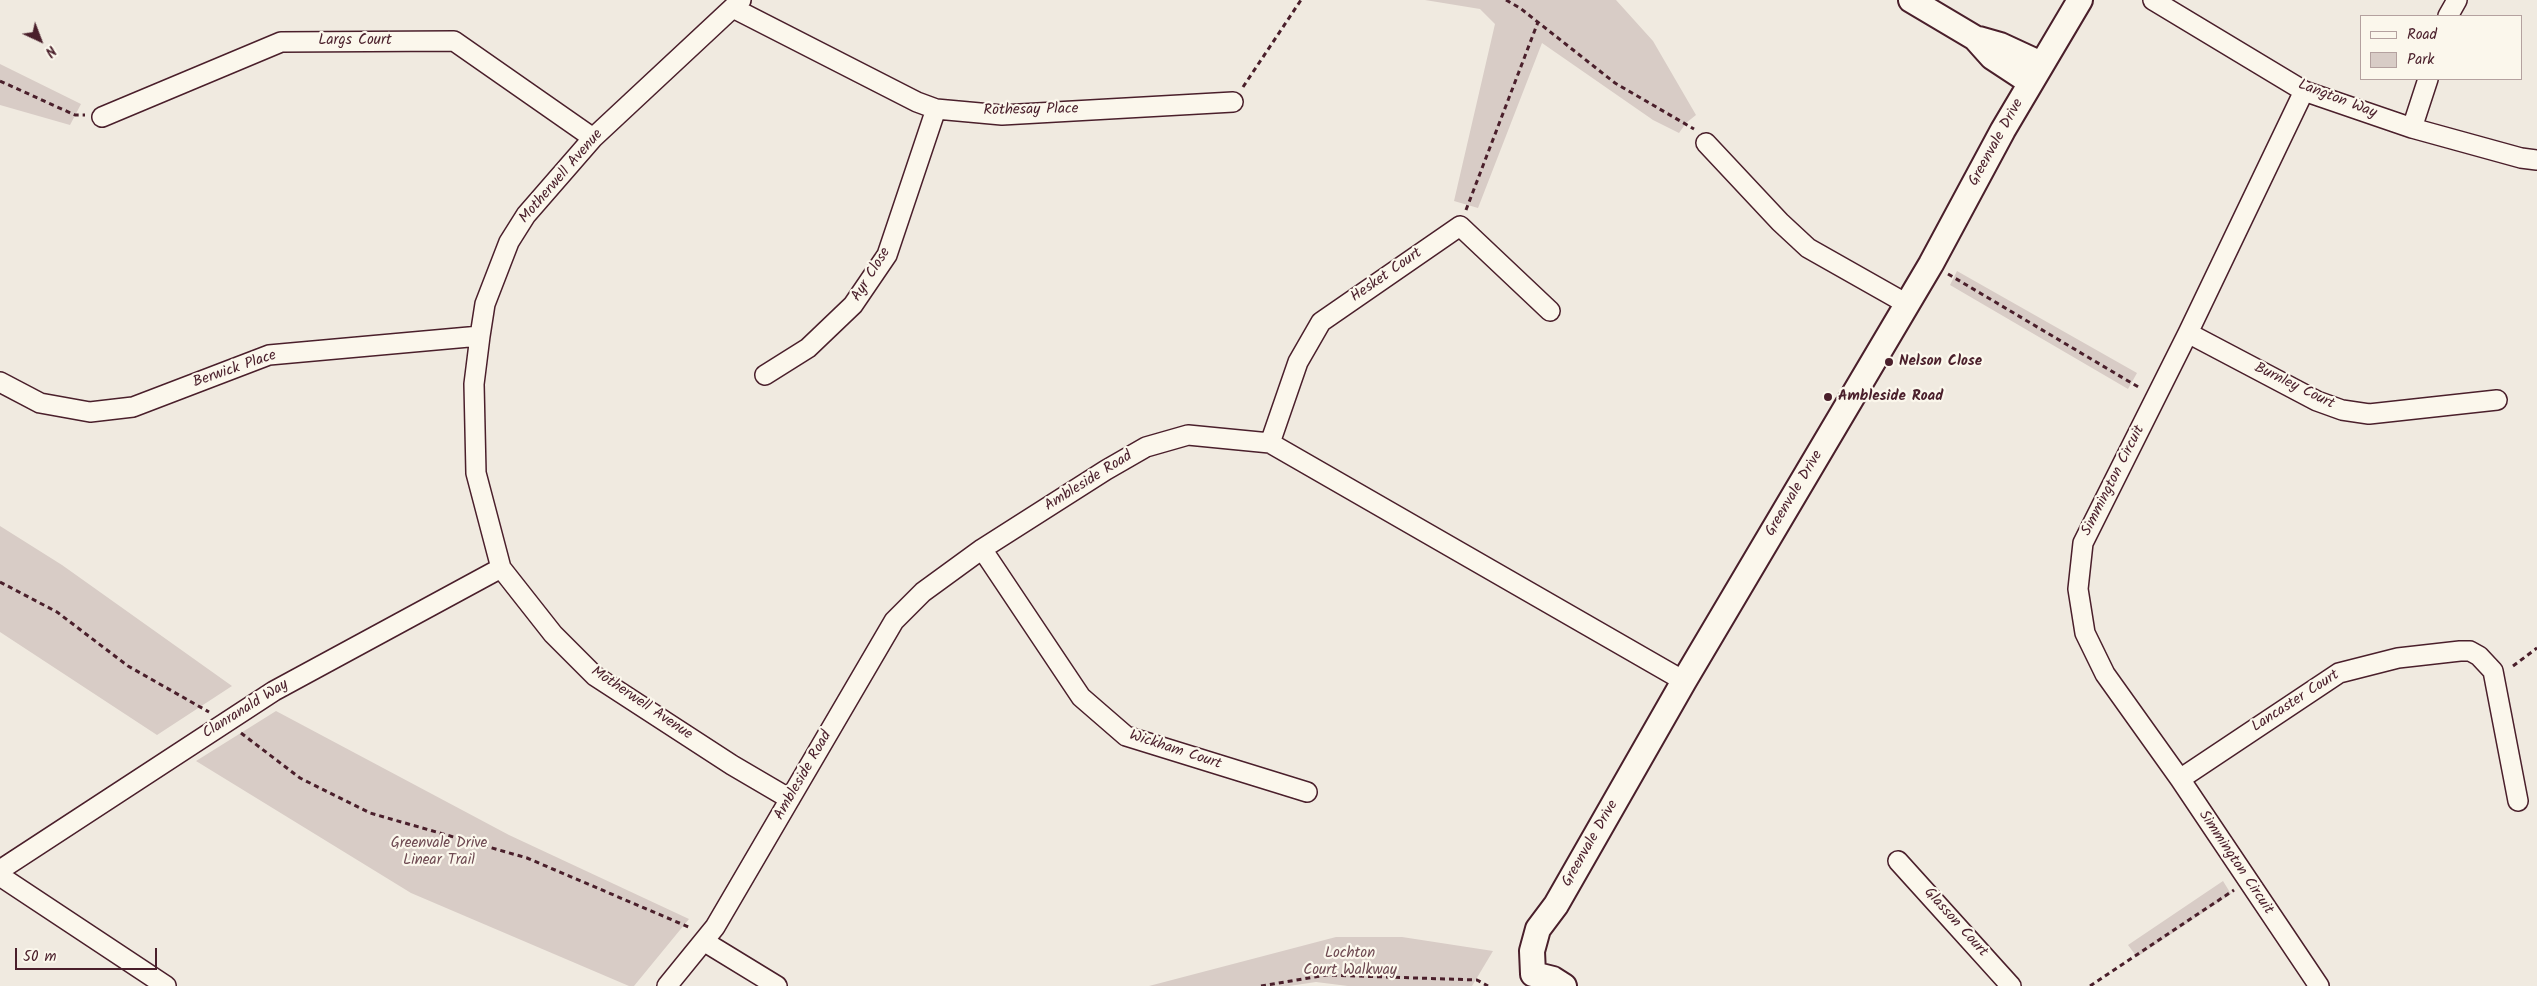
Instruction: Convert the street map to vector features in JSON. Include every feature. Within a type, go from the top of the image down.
[{"type":"street","points":[[1911,0],[1975,38],[2000,45],[2036,73]]},
{"type":"street","name":"Greenvale Drive","points":[[1526,980],[1538,929],[1556,904],[1684,681],[1931,264],[2036,73],[2080,0]]},
{"type":"street","name":"Langton Way","points":[[2153,0],[2304,91],[2412,128],[2521,158],[2537,160]]},
{"type":"street","points":[[2449,15],[2457,0]]},
{"type":"street","name":"Rothesay Place","points":[[737,4],[916,102],[936,109],[1002,115],[1233,102]]},
{"type":"street","name":"Motherwell Avenue","points":[[737,4],[593,138],[526,215],[509,242],[485,304],[480,336],[474,384],[476,473],[501,568],[553,634],[595,676],[732,765],[790,799]]},
{"type":"street","name":"Largs Court","points":[[102,117],[281,42],[454,41],[593,138]]},
{"type":"street","points":[[2412,128],[2428,80]]},
{"type":"street","name":"Simmington Circuit","points":[[2304,91],[2188,333],[2083,543],[2078,590],[2085,633],[2106,674],[2180,779],[2245,879],[2319,986]]},
{"type":"street","name":"Ayr Close","points":[[765,375],[808,348],[853,305],[887,254],[936,109]]},
{"type":"street","points":[[1706,143],[1780,222],[1808,248],[1907,304]]},
{"type":"street","points":[[1460,226],[1550,311]]},
{"type":"street","name":"Hesket Court","points":[[1270,443],[1298,362],[1321,322],[1460,226]]},
{"type":"street","name":"Burnley Court","points":[[2188,333],[2317,401],[2342,410],[2369,414],[2497,400]]},
{"type":"street","name":"Berwick Place","points":[[0,382],[40,403],[90,412],[133,407],[270,355],[480,336]]},
{"type":"street","name":"Ambleside Road","points":[[667,986],[701,936],[746,877],[894,621],[924,592],[982,549],[1106,470],[1146,447],[1188,435],[1270,443],[1684,681]]},
{"type":"street","name":"Wickham Court","points":[[982,549],[1081,697],[1126,736],[1307,792]]},
{"type":"street","name":"Clanranald Way","points":[[0,870],[274,691],[501,568]]},
{"type":"street","name":"Lancaster Court","points":[[2180,779],[2339,673],[2398,658],[2470,651],[2479,656],[2493,671],[2518,801]]},
{"type":"street","name":"Glasson Court","points":[[1898,861],[2011,986]]},
{"type":"street","points":[[0,876],[166,986]]},
{"type":"street","points":[[701,936],[777,986]]},
{"type":"street","points":[[1526,980],[1553,980],[1564,986]]},
{"type":"path","points":[[1233,102],[1301,0]]},
{"type":"path","points":[[1506,0],[1538,22],[1615,83],[1658,110],[1688,124],[1706,143]]},
{"type":"path","points":[[1460,226],[1538,22]]},
{"type":"path","points":[[0,82],[75,114],[102,117]]},
{"type":"path","points":[[1931,264],[2156,397]]},
{"type":"path","points":[[0,582],[57,612],[128,666],[226,722],[300,778],[370,813],[528,858],[701,936]]},
{"type":"path","points":[[2513,666],[2537,648]]},
{"type":"path","points":[[2090,986],[2232,893],[2245,879]]},
{"type":"path","points":[[1260,986],[1326,975],[1478,980],[1488,986]]},
{"type":"green space","points":[[1425,0],[1616,0],[1653,41],[1696,115],[1686,123],[1679,133],[1653,120],[1542,43],[1478,208],[1454,201],[1495,24],[1480,9]]},
{"type":"green space","points":[[0,64],[81,104],[70,125],[0,105]]},
{"type":"green space","points":[[1957,271],[2137,373],[2128,389],[1950,285]]},
{"type":"green space","points":[[0,526],[62,565],[232,686],[157,735],[0,632]]},
{"type":"green space","name":"Greenvale Drive Linear Trail","points":[[276,711],[509,835],[689,919],[634,986],[629,986],[411,893],[196,761]]},
{"type":"green space","points":[[2223,881],[2231,894],[2137,957],[2128,945]]},
{"type":"green space","name":"Lochton Court Walkway","points":[[1336,937],[1402,937],[1493,951],[1472,986],[1348,986],[1316,982],[1289,986],[1149,986]]},
{"type":"place","name":"Nelson Close","points":[[1889,362]]},
{"type":"place","name":"Ambleside Road","points":[[1828,397]]}]
